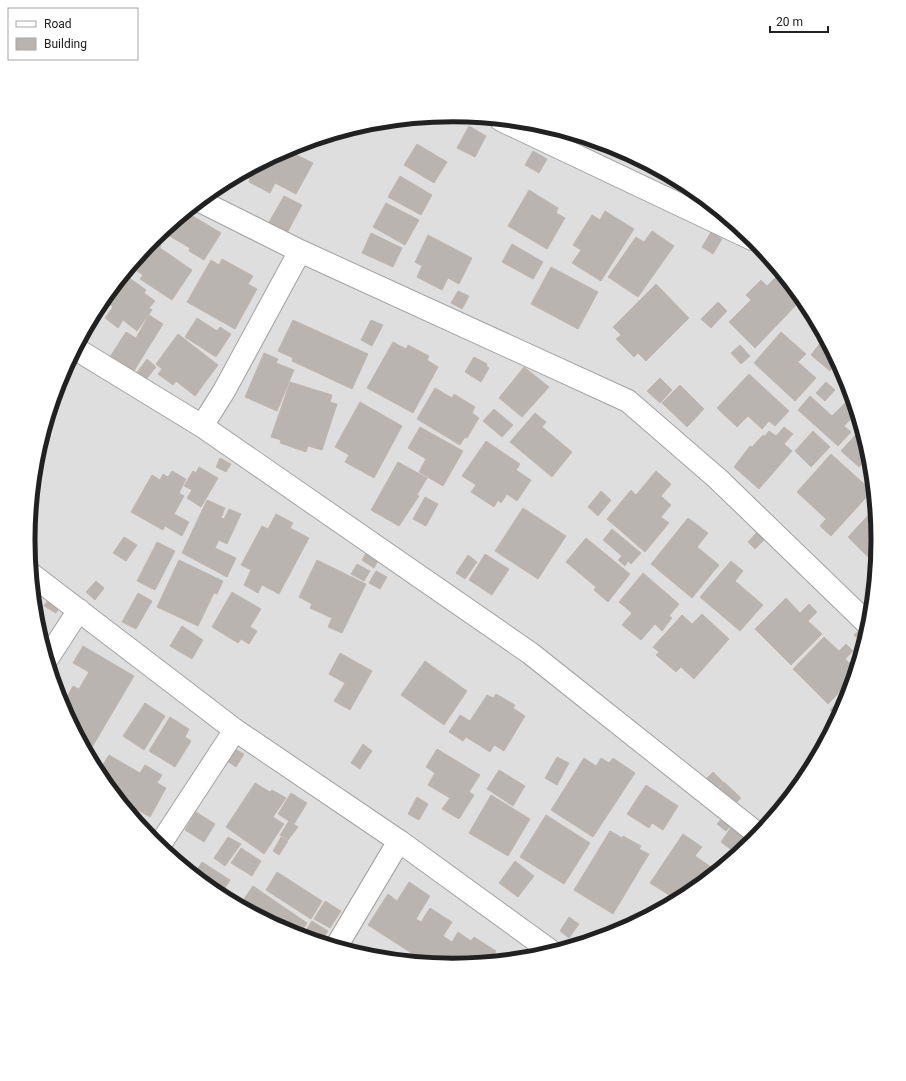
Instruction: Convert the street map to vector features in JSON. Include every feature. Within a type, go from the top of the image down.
[{"type":"street","points":[[517,128],[733,230]]},
{"type":"street","points":[[206,204],[300,251],[628,401],[718,479],[863,620]]},
{"type":"street","points":[[202,426],[228,384],[300,251]]},
{"type":"street","points":[[80,352],[202,426],[530,652],[754,831]]},
{"type":"street","points":[[37,579],[235,730],[399,841],[546,948]]},
{"type":"street","points":[[50,653],[80,610]]},
{"type":"street","points":[[162,841],[235,730]]},
{"type":"street","points":[[339,942],[399,841]]},
{"type":"shaded area","points":[[453,122],[480,123],[508,126],[561,137],[613,154],[638,166],[685,193],[707,209],[729,226],[767,265],[801,308],[815,332],[828,356],[849,406],[857,432],[867,486],[871,540],[870,568],[863,622],[857,649],[849,675],[828,725],[801,773],[785,795],[749,836],[729,855],[685,888],[662,902],[613,927],[587,936],[561,944],[508,955],[480,958],[426,958],[398,955],[345,944],[293,927],[244,902],[221,888],[177,855],[157,836],[121,795],[105,773],[78,725],[67,700],[49,649],[43,622],[36,568],[35,540],[36,513],[43,459],[57,406],[67,381],[91,331],[105,308],[121,286],[157,245],[177,226],[221,193],[268,166],[293,154],[345,137],[398,126]]},
{"type":"building","points":[[469,126],[486,136],[475,157],[457,148]]},
{"type":"building","points":[[417,144],[447,162],[434,183],[404,165]]},
{"type":"building","points":[[533,151],[547,159],[539,173],[525,165]]},
{"type":"building","points":[[294,154],[313,163],[296,194],[275,183],[270,193],[249,182],[250,179],[247,177]]},
{"type":"building","points":[[400,176],[432,195],[421,215],[388,197]]},
{"type":"building","points":[[529,190],[558,208],[556,213],[565,218],[547,249],[508,226]]},
{"type":"building","points":[[284,196],[302,205],[287,233],[268,224]]},
{"type":"building","points":[[386,203],[419,220],[405,245],[373,227]]},
{"type":"building","points":[[605,211],[634,229],[601,281],[572,263],[581,250],[573,245],[592,215],[600,220]]},
{"type":"building","points":[[191,215],[221,233],[204,260],[189,251],[190,248],[168,235]]},
{"type":"building","points":[[652,231],[674,246],[638,297],[608,277],[636,237],[644,242]]},
{"type":"building","points":[[711,232],[722,239],[713,254],[702,247]]},
{"type":"building","points":[[371,233],[402,248],[393,267],[362,253]]},
{"type":"building","points":[[428,235],[472,258],[459,284],[448,278],[442,290],[417,277],[422,266],[415,262]]},
{"type":"building","points":[[159,243],[161,245],[160,248],[192,270],[172,300],[140,279],[143,275],[135,270]]},
{"type":"building","points":[[512,244],[543,262],[533,279],[502,262]]},
{"type":"building","points":[[222,259],[253,276],[248,284],[257,289],[235,329],[187,302],[211,260],[219,265]]},
{"type":"building","points":[[551,267],[598,292],[578,329],[531,304]]},
{"type":"building","points":[[128,277],[146,290],[144,293],[155,301],[149,308],[152,310],[137,331],[123,320],[118,328],[105,318],[113,307],[109,303]]},
{"type":"building","points":[[776,277],[785,286],[798,303],[755,348],[729,322],[751,300],[746,295],[761,280],[767,286]]},
{"type":"building","points":[[656,284],[689,318],[646,361],[638,353],[634,357],[616,339],[621,335],[613,327]]},
{"type":"building","points":[[458,291],[469,296],[462,309],[451,303]]},
{"type":"building","points":[[718,302],[727,311],[711,328],[701,319]]},
{"type":"building","points":[[149,315],[163,324],[132,374],[108,360],[126,332],[136,338]]},
{"type":"building","points":[[197,318],[217,331],[220,327],[231,334],[216,357],[185,337]]},
{"type":"building","points":[[293,320],[368,354],[352,389],[292,361],[293,358],[278,351]]},
{"type":"building","points":[[371,320],[383,325],[372,346],[361,340]]},
{"type":"building","points":[[781,332],[806,354],[798,362],[816,378],[795,401],[754,363]]},
{"type":"building","points":[[178,334],[218,365],[195,396],[176,381],[173,385],[158,374],[162,369],[156,364]]},
{"type":"building","points":[[393,342],[406,349],[408,345],[429,356],[427,360],[438,367],[413,413],[367,388]]},
{"type":"building","points":[[821,342],[833,367],[830,371],[811,355]]},
{"type":"building","points":[[740,345],[750,356],[741,364],[731,353]]},
{"type":"building","points":[[264,353],[278,359],[276,363],[294,370],[277,411],[245,397]]},
{"type":"building","points":[[474,357],[487,364],[486,366],[489,368],[481,382],[465,372]]},
{"type":"building","points":[[147,359],[156,367],[144,382],[135,375]]},
{"type":"building","points":[[524,367],[549,387],[522,417],[499,398]]},
{"type":"building","points":[[749,374],[789,411],[775,426],[769,421],[762,429],[748,416],[737,427],[717,408]]},
{"type":"building","points":[[660,378],[672,390],[660,403],[647,391]]},
{"type":"building","points":[[290,382],[332,395],[330,402],[337,404],[322,450],[308,446],[306,452],[280,443],[281,440],[271,437]]},
{"type":"building","points":[[826,382],[835,390],[825,401],[816,393]]},
{"type":"building","points":[[680,385],[704,409],[687,427],[662,403]]},
{"type":"building","points":[[435,388],[452,398],[454,394],[475,407],[472,413],[479,418],[467,438],[465,437],[460,445],[417,419]]},
{"type":"building","points":[[810,396],[832,416],[846,402],[848,404],[852,417],[844,426],[851,432],[838,446],[798,410]]},
{"type":"building","points":[[360,402],[402,426],[374,478],[345,462],[349,455],[335,447]]},
{"type":"building","points":[[494,409],[513,425],[502,437],[483,421]]},
{"type":"building","points":[[535,413],[546,422],[542,427],[572,452],[552,477],[510,442]]},
{"type":"building","points":[[420,427],[463,451],[443,486],[419,472],[426,459],[408,448]]},
{"type":"building","points":[[784,427],[793,434],[784,444],[792,451],[759,489],[734,467],[750,446],[752,447],[763,435],[765,436],[769,431],[776,436]]},
{"type":"building","points":[[813,431],[830,447],[811,467],[795,451]]},
{"type":"building","points":[[857,433],[863,462],[859,467],[841,451]]},
{"type":"building","points":[[486,441],[520,464],[516,470],[531,480],[517,501],[507,494],[501,503],[498,500],[494,507],[471,492],[476,485],[462,476]]},
{"type":"building","points":[[831,454],[867,487],[868,495],[831,536],[820,526],[826,519],[797,492]]},
{"type":"building","points":[[220,458],[231,464],[226,472],[216,467]]},
{"type":"building","points":[[398,462],[427,478],[417,495],[419,496],[399,526],[371,510]]},
{"type":"building","points":[[199,467],[218,478],[201,507],[187,498],[192,490],[184,486],[193,471],[196,473]]},
{"type":"building","points":[[172,471],[186,479],[179,493],[184,496],[174,514],[189,522],[182,536],[165,526],[163,530],[131,512],[152,475],[160,480],[163,474],[168,477]]},
{"type":"building","points":[[656,471],[671,484],[661,496],[671,505],[661,517],[669,523],[645,552],[607,519],[631,490],[636,495]]},
{"type":"building","points":[[601,491],[611,500],[598,516],[588,507]]},
{"type":"building","points":[[425,497],[438,504],[426,526],[413,519]]},
{"type":"building","points":[[207,500],[225,508],[221,518],[224,519],[229,509],[241,514],[227,544],[219,540],[215,548],[236,558],[227,577],[182,553]]},
{"type":"building","points":[[523,508],[566,536],[538,579],[495,551]]},
{"type":"building","points":[[870,513],[870,559],[848,537]]},
{"type":"building","points":[[276,514],[293,523],[290,528],[309,538],[279,594],[262,585],[258,593],[244,585],[251,570],[241,565],[262,526],[268,529]]},
{"type":"building","points":[[688,518],[708,533],[697,547],[719,565],[692,598],[651,564]]},
{"type":"building","points":[[612,529],[641,553],[631,564],[628,561],[625,566],[618,560],[622,556],[603,540]]},
{"type":"building","points":[[758,531],[766,538],[755,549],[748,542]]},
{"type":"building","points":[[124,537],[137,545],[126,561],[113,553]]},
{"type":"building","points":[[586,538],[630,574],[608,602],[594,590],[596,587],[566,562]]},
{"type":"building","points":[[157,542],[175,551],[155,590],[137,581]]},
{"type":"building","points":[[367,552],[379,559],[374,568],[362,560]]},
{"type":"building","points":[[485,554],[509,569],[492,595],[469,580]]},
{"type":"building","points":[[468,555],[477,562],[465,579],[456,573]]},
{"type":"building","points":[[179,560],[223,581],[217,594],[214,593],[198,626],[157,607]]},
{"type":"building","points":[[317,560],[366,584],[342,633],[328,627],[332,618],[310,608],[312,604],[299,597]]},
{"type":"building","points":[[731,561],[743,571],[735,581],[763,605],[740,631],[700,597]]},
{"type":"building","points":[[357,564],[370,571],[364,581],[351,574]]},
{"type":"building","points":[[376,571],[387,577],[380,589],[369,583]]},
{"type":"building","points":[[643,573],[679,604],[669,616],[672,618],[662,631],[655,624],[641,640],[622,625],[632,613],[619,602]]},
{"type":"building","points":[[96,581],[104,588],[95,600],[86,592]]},
{"type":"building","points":[[232,592],[261,609],[250,627],[257,631],[249,644],[241,639],[238,643],[212,627]]},
{"type":"building","points":[[138,593],[152,601],[136,629],[122,622]]},
{"type":"building","points":[[51,595],[63,602],[56,613],[44,606]]},
{"type":"building","points":[[786,598],[800,613],[809,604],[817,612],[808,621],[822,634],[791,665],[755,629]]},
{"type":"building","points":[[702,614],[729,639],[694,679],[681,667],[676,672],[656,655],[659,652],[653,647],[682,615],[692,624]]},
{"type":"building","points":[[182,626],[203,640],[192,659],[170,646]]},
{"type":"building","points":[[862,628],[859,640],[854,635]]},
{"type":"building","points":[[824,637],[839,651],[846,644],[853,651],[845,659],[852,665],[844,687],[828,704],[793,669]]},
{"type":"building","points":[[83,646],[134,676],[91,749],[66,698],[73,686],[79,689],[89,672],[73,663]]},
{"type":"building","points":[[340,653],[372,671],[350,710],[334,701],[345,683],[329,674]]},
{"type":"building","points":[[425,661],[467,691],[444,725],[401,695]]},
{"type":"building","points":[[496,694],[515,705],[513,708],[525,716],[504,751],[494,745],[490,752],[466,737],[463,741],[449,732],[460,715],[470,721],[487,695],[493,698]]},
{"type":"building","points":[[838,702],[833,713],[830,710]]},
{"type":"building","points":[[145,703],[165,716],[144,750],[123,736]]},
{"type":"building","points":[[170,717],[189,729],[185,737],[191,741],[175,767],[149,751]]},
{"type":"building","points":[[363,744],[372,751],[360,769],[351,763]]},
{"type":"building","points":[[235,749],[244,754],[236,767],[227,761]]},
{"type":"building","points":[[437,749],[480,775],[469,792],[474,795],[459,819],[442,809],[450,798],[428,785],[435,773],[426,767]]},
{"type":"building","points":[[109,755],[140,773],[145,765],[162,775],[157,783],[166,788],[150,817],[130,805],[102,767]]},
{"type":"building","points":[[557,757],[569,763],[557,785],[545,778]]},
{"type":"building","points":[[584,758],[596,766],[601,758],[609,763],[613,758],[635,773],[593,837],[551,810]]},
{"type":"building","points":[[499,770],[525,786],[513,806],[487,789]]},
{"type":"building","points":[[713,772],[723,782],[715,790],[705,780]]},
{"type":"building","points":[[724,782],[741,798],[734,805],[717,790]]},
{"type":"building","points":[[255,783],[270,792],[272,790],[286,798],[273,817],[284,824],[264,854],[226,827]]},
{"type":"building","points":[[646,785],[678,806],[663,830],[652,823],[649,828],[627,814]]},
{"type":"building","points":[[291,793],[307,803],[294,824],[278,814]]},
{"type":"building","points":[[491,795],[530,819],[508,856],[469,833]]},
{"type":"building","points":[[417,797],[428,804],[419,820],[408,814]]},
{"type":"building","points":[[196,812],[215,824],[204,842],[185,830]]},
{"type":"building","points":[[546,815],[590,843],[564,884],[520,857]]},
{"type":"building","points":[[725,815],[734,822],[726,831],[717,824]]},
{"type":"building","points":[[289,821],[298,827],[288,840],[280,835]]},
{"type":"building","points":[[732,826],[748,837],[733,851],[721,842]]},
{"type":"building","points":[[610,831],[641,846],[639,849],[649,854],[613,914],[574,890]]},
{"type":"building","points":[[683,834],[702,847],[695,856],[711,867],[709,871],[685,888],[671,896],[650,883]]},
{"type":"building","points":[[228,837],[241,844],[225,866],[214,858]]},
{"type":"building","points":[[281,837],[288,841],[279,855],[273,851]]},
{"type":"building","points":[[241,848],[261,861],[252,876],[231,863]]},
{"type":"building","points":[[515,861],[534,876],[518,897],[499,883]]},
{"type":"building","points":[[202,862],[230,880],[224,890],[197,870]]},
{"type":"building","points":[[277,872],[322,901],[311,919],[266,890]]},
{"type":"building","points":[[409,882],[430,896],[416,919],[421,922],[430,908],[452,922],[443,936],[452,942],[458,932],[471,941],[474,937],[496,951],[493,957],[480,958],[418,957],[368,925],[388,894],[397,901]]},
{"type":"building","points":[[253,886],[307,923],[302,930],[268,915],[242,901]]},
{"type":"building","points":[[325,901],[341,911],[330,928],[314,919]]},
{"type":"building","points":[[569,917],[579,924],[569,938],[560,931]]},
{"type":"building","points":[[312,921],[328,931],[324,937],[306,931]]}]
